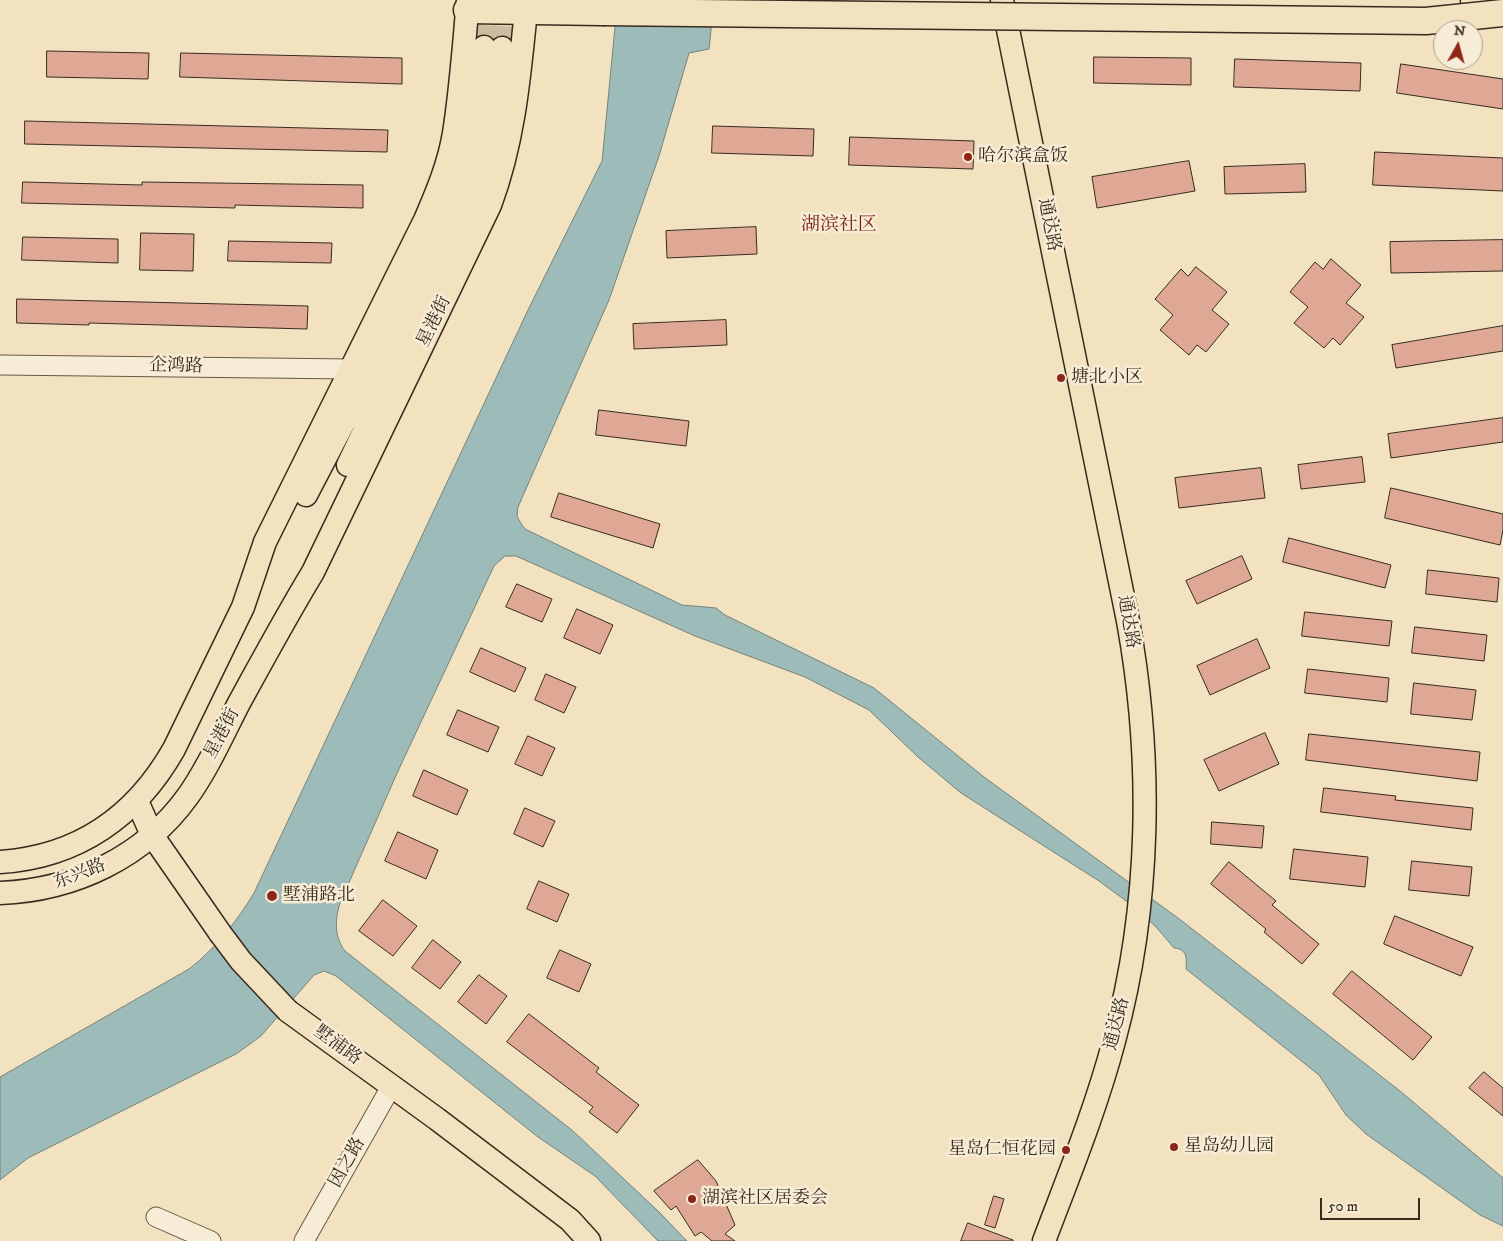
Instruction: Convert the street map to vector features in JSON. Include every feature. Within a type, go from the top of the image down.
[{"type":"highway","points":[[1474,0],[1503,0]]},
{"type":"highway","points":[[468,3],[1426,21],[1503,13]]},
{"type":"main road","name":"星港街","points":[[243,607],[265,542],[425,220],[447,164],[454,134],[468,3]]},
{"type":"main road","name":"星港街","points":[[152,835],[177,810],[198,781],[281,624],[314,572],[490,205],[500,180],[510,139],[527,4]]},
{"type":"main road","points":[[606,7],[719,4],[1010,4]]},
{"type":"main road","name":"通达路","points":[[1010,4],[1128,621],[1135,663],[1144,787],[1146,905],[1138,1003],[1119,1077],[1097,1143],[1059,1241]]},
{"type":"main road","name":"星港街","points":[[137,801],[159,773],[174,749],[243,607],[277,550],[401,313],[441,230],[464,168],[475,115],[493,47],[490,136],[481,175],[471,204],[300,565],[281,624]]},
{"type":"main road","name":"墅浦路","points":[[137,801],[152,835],[220,933],[241,961],[288,1011],[392,1086],[570,1220],[590,1241]]},
{"type":"main road","name":"东兴路","points":[[0,862],[46,855],[66,848],[104,828],[137,801]]},
{"type":"main road","name":"东兴路","points":[[0,892],[41,889],[76,880],[124,857],[152,835]]},
{"type":"main road","name":"通达路","points":[[1044,1241],[1084,1138],[1105,1073],[1146,905]]},
{"type":"street","name":"企鸿路","points":[[0,365],[352,369]]},
{"type":"street","name":"因之路","points":[[304,1241],[392,1086]]},
{"type":"street","points":[[156,1217],[211,1241]]},
{"type":"water","points":[[618,0],[714,0],[709,49],[689,53],[659,156],[609,300],[518,507],[517,516],[525,529],[682,605],[716,608],[725,615],[874,688],[984,777],[1178,918],[1250,974],[1400,1091],[1503,1178],[1503,1226],[1480,1215],[1366,1134],[1346,1115],[1319,1075],[1186,969],[1184,952],[1174,948],[1137,909],[1099,881],[961,793],[918,757],[869,710],[805,677],[695,636],[516,556],[505,556],[494,566],[398,771],[340,903],[336,922],[337,934],[345,951],[573,1131],[687,1241],[658,1241],[595,1176],[538,1137],[336,976],[324,971],[314,975],[261,1036],[236,1054],[28,1158],[0,1180],[0,1077],[189,969],[225,934],[241,914],[254,893],[528,310],[602,161]]},
{"type":"building","points":[[47,51],[149,53],[148,79],[47,77]]},
{"type":"building","points":[[181,53],[402,58],[402,84],[180,77]]},
{"type":"building","points":[[1094,57],[1191,58],[1191,85],[1094,83]]},
{"type":"building","points":[[1235,59],[1361,63],[1360,91],[1234,87]]},
{"type":"building","points":[[1401,64],[1503,79],[1503,109],[1397,93]]},
{"type":"building","points":[[25,121],[388,130],[387,152],[25,144]]},
{"type":"building","points":[[713,126],[814,129],[813,156],[712,153]]},
{"type":"building","points":[[850,137],[974,141],[973,169],[849,165]]},
{"type":"building","points":[[1375,152],[1503,158],[1503,191],[1373,185]]},
{"type":"building","points":[[1189,161],[1195,191],[1097,208],[1092,177]]},
{"type":"building","points":[[1305,164],[1306,192],[1225,194],[1224,167]]},
{"type":"building","points":[[23,182],[142,185],[142,182],[363,185],[363,208],[235,205],[235,208],[22,203]]},
{"type":"building","points":[[756,227],[757,254],[667,258],[666,231]]},
{"type":"building","points":[[141,233],[194,234],[193,271],[140,270]]},
{"type":"building","points":[[23,237],[118,239],[118,263],[22,260]]},
{"type":"building","points":[[1503,240],[1503,271],[1391,273],[1390,242]]},
{"type":"building","points":[[229,241],[332,243],[331,263],[228,261]]},
{"type":"building","points":[[1331,259],[1361,285],[1346,303],[1364,317],[1340,345],[1333,338],[1324,348],[1294,323],[1308,307],[1290,292],[1315,262],[1323,269]]},
{"type":"building","points":[[1196,267],[1227,292],[1212,310],[1229,324],[1206,352],[1197,345],[1189,355],[1160,330],[1173,315],[1155,299],[1181,269],[1188,276]]},
{"type":"building","points":[[17,299],[308,306],[307,329],[17,323]]},
{"type":"building","points":[[726,320],[727,345],[634,349],[633,324]]},
{"type":"building","points":[[1503,326],[1503,351],[1396,368],[1392,345]]},
{"type":"building","points":[[599,410],[689,421],[686,446],[596,435]]},
{"type":"building","points":[[1503,418],[1503,442],[1391,458],[1388,434]]},
{"type":"building","points":[[1362,457],[1365,482],[1301,489],[1298,465]]},
{"type":"building","points":[[1261,468],[1265,498],[1179,508],[1175,478]]},
{"type":"building","points":[[1391,488],[1503,514],[1503,530],[1500,545],[1385,518]]},
{"type":"building","points":[[559,493],[660,524],[653,548],[551,517]]},
{"type":"building","points":[[1289,538],[1391,565],[1385,588],[1283,562]]},
{"type":"building","points":[[1242,556],[1252,579],[1197,604],[1186,581]]},
{"type":"building","points":[[1428,570],[1499,578],[1497,602],[1426,594]]},
{"type":"building","points":[[517,584],[552,599],[542,622],[506,607]]},
{"type":"building","points":[[577,609],[613,625],[600,654],[564,638]]},
{"type":"building","points":[[1305,612],[1392,621],[1389,646],[1302,636]]},
{"type":"building","points":[[1415,627],[1487,635],[1484,661],[1412,653]]},
{"type":"building","points":[[1257,639],[1270,668],[1210,695],[1197,666]]},
{"type":"building","points":[[481,648],[526,668],[515,692],[470,672]]},
{"type":"building","points":[[1308,669],[1389,678],[1387,702],[1305,693]]},
{"type":"building","points":[[546,674],[576,687],[564,713],[535,700]]},
{"type":"building","points":[[1414,683],[1476,690],[1472,720],[1411,714]]},
{"type":"building","points":[[458,710],[499,727],[488,752],[447,735]]},
{"type":"building","points":[[1265,733],[1279,764],[1219,791],[1204,760]]},
{"type":"building","points":[[1309,734],[1480,752],[1477,781],[1306,760]]},
{"type":"building","points":[[528,736],[555,748],[542,776],[515,764]]},
{"type":"building","points":[[424,770],[468,790],[457,815],[413,796]]},
{"type":"building","points":[[1324,788],[1396,796],[1395,800],[1473,808],[1471,830],[1321,812]]},
{"type":"building","points":[[525,808],[555,821],[543,847],[514,834]]},
{"type":"building","points":[[1212,822],[1264,826],[1262,848],[1211,844]]},
{"type":"building","points":[[398,832],[438,850],[426,879],[385,861]]},
{"type":"building","points":[[1294,849],[1368,857],[1365,887],[1290,879]]},
{"type":"building","points":[[1412,861],[1472,867],[1469,896],[1409,890]]},
{"type":"building","points":[[1229,862],[1276,901],[1272,905],[1319,944],[1302,964],[1264,932],[1266,929],[1211,884]]},
{"type":"building","points":[[539,881],[569,894],[557,922],[527,909]]},
{"type":"building","points":[[383,900],[417,926],[393,956],[359,931]]},
{"type":"building","points":[[1395,916],[1473,947],[1461,976],[1384,944]]},
{"type":"building","points":[[433,940],[461,962],[440,989],[412,968]]},
{"type":"building","points":[[560,950],[591,964],[579,992],[547,978]]},
{"type":"building","points":[[1352,971],[1432,1037],[1413,1060],[1333,994]]},
{"type":"building","points":[[479,975],[507,996],[486,1024],[458,1002]]},
{"type":"building","points":[[529,1014],[599,1068],[596,1072],[639,1105],[617,1133],[589,1112],[593,1107],[507,1042]]},
{"type":"building","points":[[1484,1072],[1503,1088],[1503,1116],[1469,1088]]},
{"type":"building","name":"湖滨社区居委会","points":[[698,1160],[716,1181],[735,1225],[725,1234],[735,1241],[712,1241],[701,1232],[695,1236],[676,1206],[671,1210],[654,1191]]},
{"type":"building","points":[[994,1196],[1004,1199],[995,1228],[985,1225]]},
{"type":"building","points":[[968,1223],[1013,1240],[1013,1241],[961,1241]]},
{"type":"tunnel","points":[[484,47],[489,0]]},
{"type":"tunnel","points":[[502,48],[507,0]]},
{"type":"place","name":"哈尔滨盒饭","points":[[968,157]]},
{"type":"place","name":"塘北小区","points":[[1061,378]]},
{"type":"place","name":"墅浦路北","points":[[272,896]]},
{"type":"place","name":"星岛幼儿园","points":[[1174,1147]]},
{"type":"place","name":"星岛仁恒花园","points":[[1066,1150]]},
{"type":"place","name":"湖滨社区居委会","points":[[692,1199]]},
{"type":"district","name":"湖滨社区","points":[[839,226]]}]
